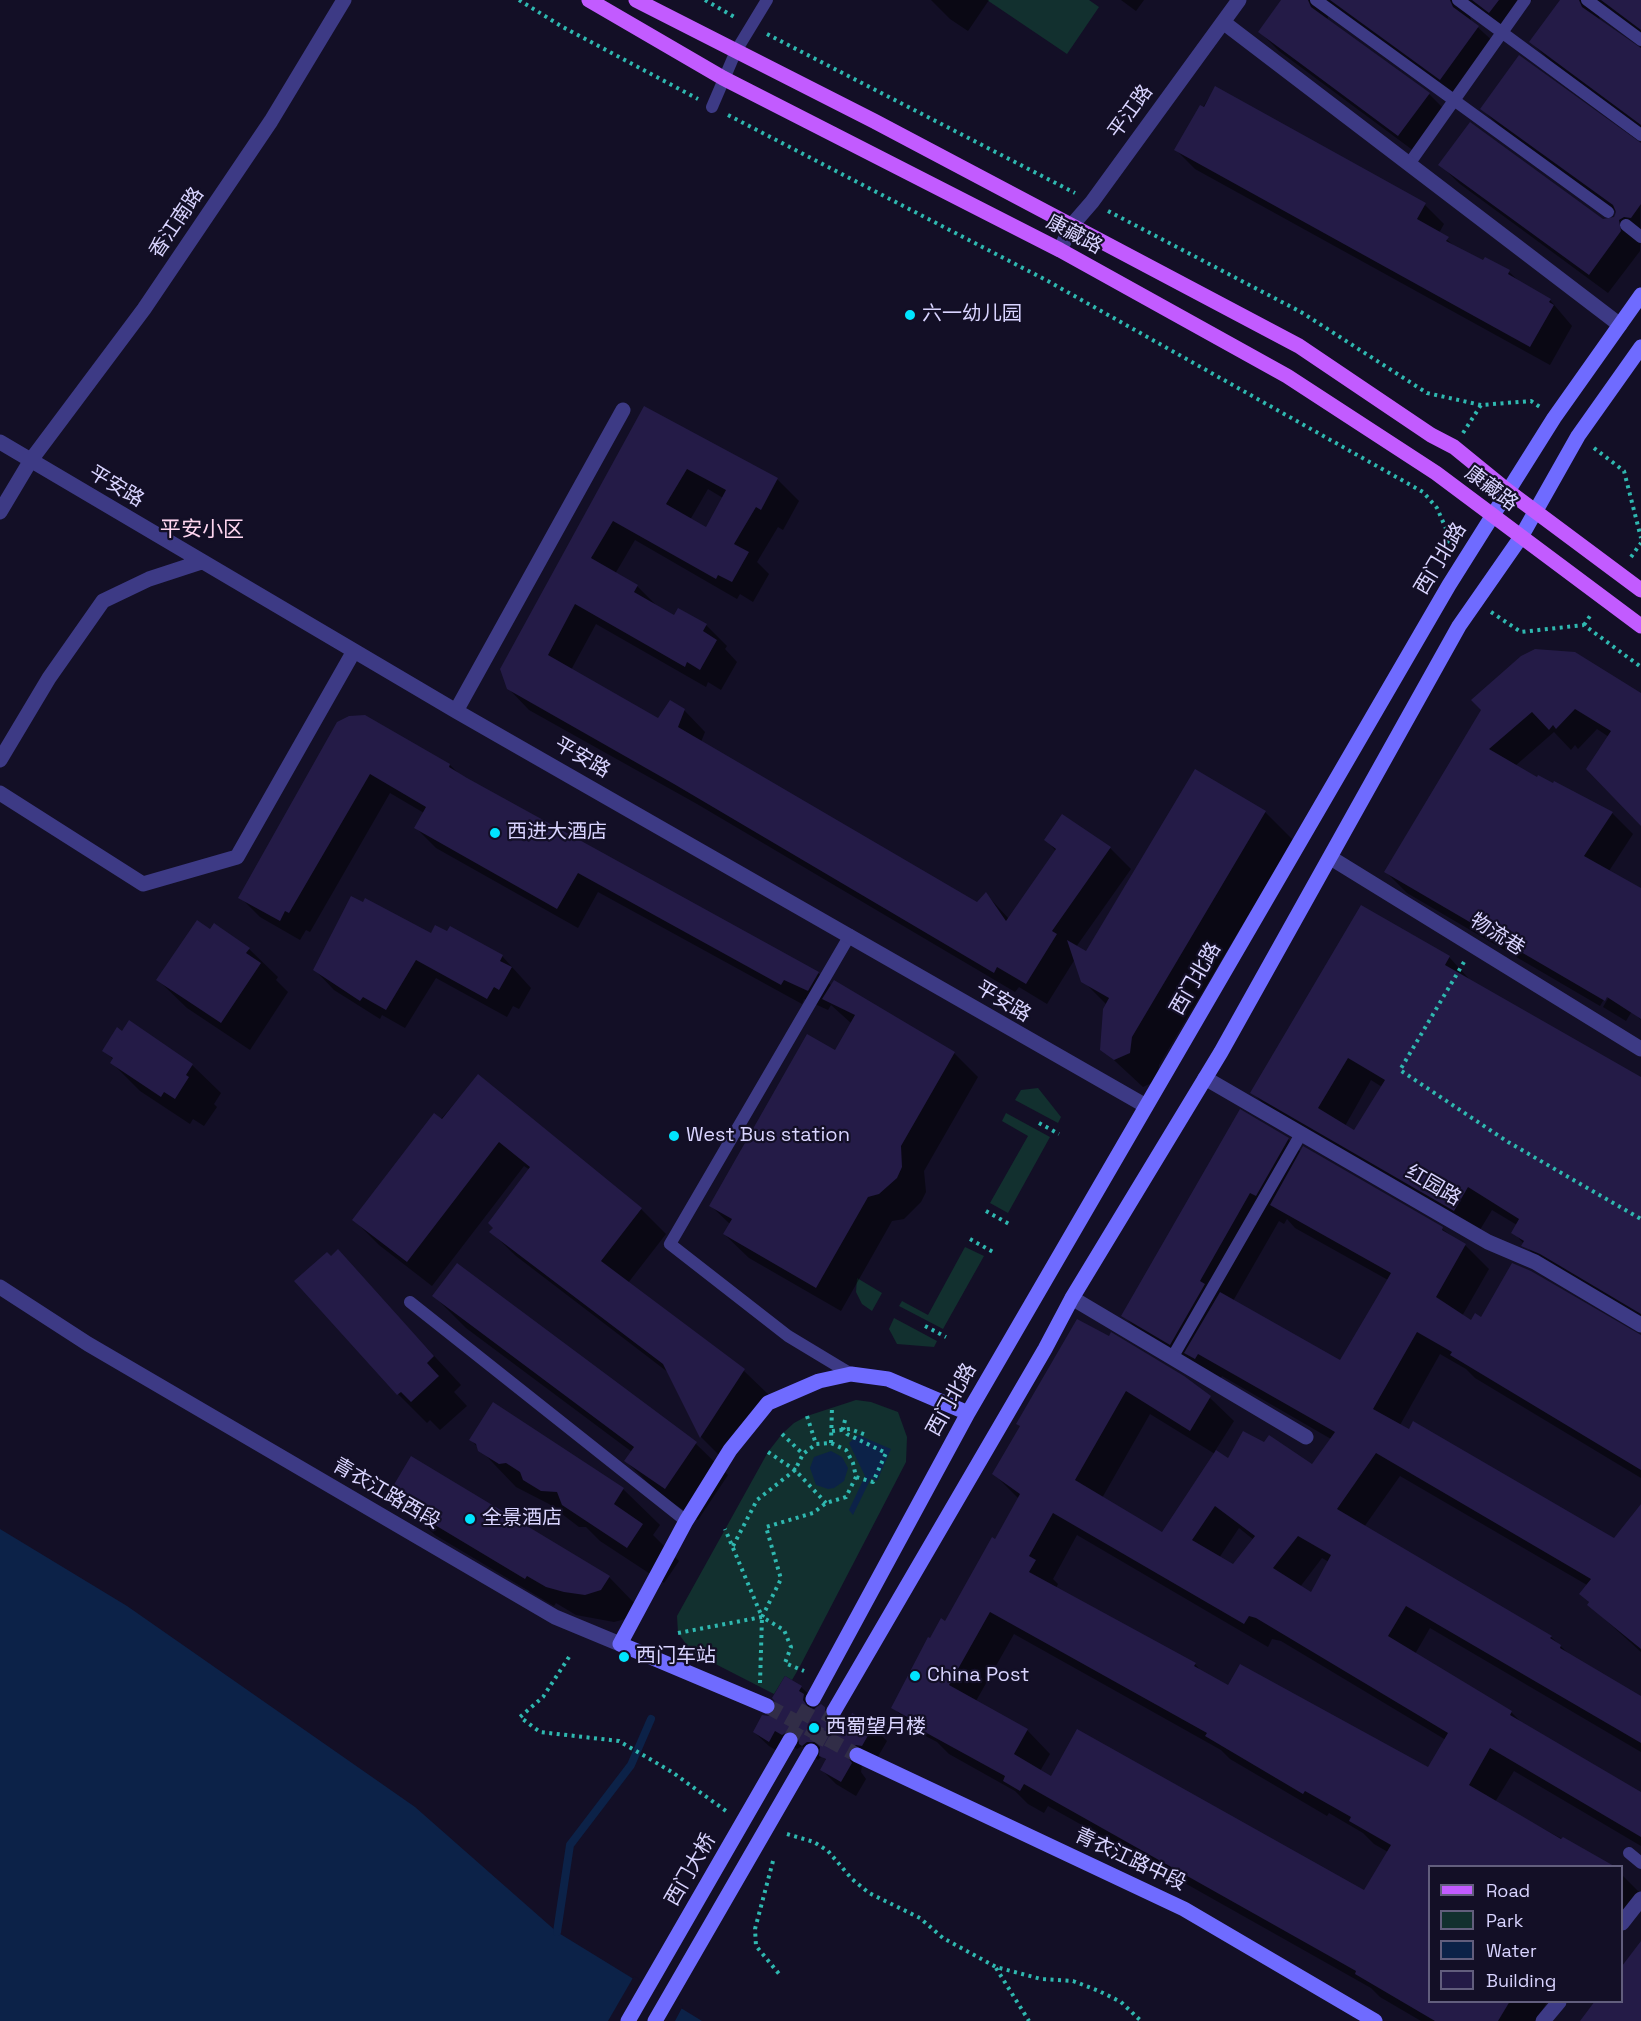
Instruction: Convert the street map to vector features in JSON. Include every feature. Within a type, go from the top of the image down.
[{"type":"main road","name":"康藏路","points":[[589,0],[723,78],[1060,250],[1287,376],[1436,473],[1641,626]]},
{"type":"main road","name":"康藏路","points":[[636,0],[1072,225],[1299,346],[1431,435],[1454,447],[1508,491],[1641,590]]},
{"type":"main road","name":"西门北路","points":[[813,1700],[968,1413],[1443,595],[1554,418],[1641,295]]},
{"type":"main road","points":[[834,1711],[1045,1349],[1072,1298],[1205,1078],[1331,858],[1459,626],[1521,537],[1578,436],[1641,347]]},
{"type":"main road","points":[[620,1644],[686,1521],[730,1450],[768,1403],[819,1381],[851,1374],[888,1379],[968,1413]]},
{"type":"main road","name":"青衣江路西段","points":[[620,1644],[767,1706]]},
{"type":"main road","name":"西门大桥","points":[[628,2021],[790,1740]]},
{"type":"main road","points":[[656,2021],[811,1751]]},
{"type":"main road","name":"青衣江路中段","points":[[857,1755],[1184,1909],[1374,2021]]},
{"type":"street","name":"香江南路","points":[[0,512],[31,460],[151,299],[271,122],[344,0]]},
{"type":"street","name":"平江路","points":[[1060,250],[1072,225],[1092,202],[1239,0]]},
{"type":"street","points":[[1223,22],[1620,325]]},
{"type":"street","points":[[456,711],[623,410]]},
{"type":"street","name":"平安路","points":[[0,442],[456,711],[850,935],[1035,1045],[1146,1106]]},
{"type":"street","points":[[0,760],[49,678],[103,601],[149,579],[201,562]]},
{"type":"street","points":[[0,793],[143,884],[237,857],[354,651]]},
{"type":"street","name":"物流巷","points":[[1331,858],[1641,1048]]},
{"type":"street","name":"红园路","points":[[1205,1078],[1488,1242],[1536,1262],[1641,1326]]},
{"type":"street","name":"青衣江路西段","points":[[0,1287],[99,1350],[555,1617],[620,1644]]},
{"type":"street","points":[[1072,1298],[1306,1437]]},
{"type":"street","points":[[1623,1922],[1641,1899]]},
{"type":"street","points":[[1543,2021],[1557,2003]]},
{"type":"lane","points":[[712,107],[736,51],[767,0]]},
{"type":"lane","points":[[1316,0],[1608,212]]},
{"type":"lane","points":[[1458,0],[1641,135]]},
{"type":"lane","points":[[1409,164],[1525,0]]},
{"type":"lane","points":[[1587,0],[1641,40]]},
{"type":"lane","points":[[1626,225],[1641,237]]},
{"type":"lane","points":[[850,935],[670,1244],[788,1336],[851,1374]]},
{"type":"lane","points":[[1172,1358],[1301,1134]]},
{"type":"lane","points":[[410,1302],[686,1521]]},
{"type":"lane","points":[[1629,1853],[1641,1863]]},
{"type":"path","points":[[519,0],[561,26],[712,107],[1046,280],[1423,492],[1437,508],[1450,538],[1443,557]]},
{"type":"path","points":[[705,0],[1301,312],[1427,393],[1480,405],[1531,401]]},
{"type":"path","points":[[1624,471],[1641,538]]},
{"type":"path","points":[[1521,632],[1584,625],[1641,667]]},
{"type":"path","points":[[1474,945],[1400,1070],[1508,1142],[1641,1219]]},
{"type":"path","points":[[1039,1123],[1059,1134]]},
{"type":"path","points":[[986,1210],[1009,1224]]},
{"type":"path","points":[[970,1239],[993,1252]]},
{"type":"path","points":[[925,1326],[946,1338]]},
{"type":"path","points":[[831,1443],[832,1407]]},
{"type":"path","points":[[807,1416],[816,1444]]},
{"type":"path","points":[[843,1428],[845,1420]]},
{"type":"path","points":[[832,1431],[843,1428],[866,1435]]},
{"type":"path","points":[[843,1428],[855,1439],[885,1453],[873,1482],[856,1477]]},
{"type":"path","points":[[782,1434],[803,1454]]},
{"type":"path","points":[[733,1546],[757,1500],[795,1470],[803,1454],[816,1444],[831,1443],[846,1450],[854,1463],[856,1477],[846,1497],[826,1503],[813,1513],[766,1527],[781,1579],[762,1617]]},
{"type":"path","points":[[768,1452],[795,1470],[826,1503]]},
{"type":"path","points":[[725,1529],[762,1617],[762,1679]]},
{"type":"path","points":[[678,1633],[762,1617],[784,1630],[791,1647],[785,1663],[804,1671]]},
{"type":"path","points":[[569,1657],[543,1696],[520,1717],[540,1732],[619,1741],[672,1772],[722,1809],[732,1813]]},
{"type":"path","points":[[780,1841],[783,1832],[814,1842],[828,1851],[852,1879],[868,1893],[920,1918],[943,1938],[996,1967],[1041,1979],[1072,1981],[1099,1990],[1121,2002],[1141,2021]]},
{"type":"path","points":[[777,1850],[755,1929],[756,1946],[780,1975]]},
{"type":"path","points":[[996,1967],[1029,2021]]},
{"type":"green space","points":[[987,0],[1089,0],[1099,7],[1067,54]]},
{"type":"green space","points":[[1038,1088],[1061,1117],[1058,1123],[1015,1100],[1021,1090]]},
{"type":"green space","points":[[1006,1113],[1050,1137],[1008,1213],[990,1203],[1028,1136],[1002,1121]]},
{"type":"green space","points":[[965,1247],[984,1256],[943,1329],[899,1306],[902,1301],[928,1315]]},
{"type":"green space","points":[[857,1278],[882,1293],[872,1311],[862,1304],[856,1292]]},
{"type":"green space","points":[[894,1318],[937,1341],[934,1347],[897,1344],[889,1329]]},
{"type":"green space","points":[[856,1400],[871,1402],[898,1412],[907,1437],[906,1462],[799,1668],[792,1680],[785,1676],[774,1694],[692,1652],[678,1633],[677,1616],[768,1452],[782,1434],[794,1423],[807,1416]]},
{"type":"water","points":[[858,1435],[891,1449],[877,1481],[871,1478],[853,1515],[849,1510],[865,1476],[849,1443]]},
{"type":"water","points":[[831,1451],[842,1457],[848,1468],[844,1481],[828,1489],[816,1485],[810,1468],[814,1457]]},
{"type":"water","points":[[0,1529],[127,1606],[415,1807],[557,1932],[702,2021],[0,2021]]},
{"type":"pier","points":[[634,1976],[683,2006],[675,2021],[608,2021]]},
{"type":"building","points":[[1281,0],[1308,0],[1311,7],[1430,93],[1398,136],[1258,32]]},
{"type":"building","points":[[1330,0],[1450,0],[1453,7],[1479,26],[1440,80]]},
{"type":"building","points":[[1472,0],[1499,0],[1489,13]]},
{"type":"building","points":[[1560,0],[1579,0],[1582,7],[1641,48],[1641,125],[1529,42]]},
{"type":"building","points":[[1601,0],[1641,0],[1641,30]]},
{"type":"building","points":[[1519,55],[1641,143],[1641,204],[1631,218],[1624,217],[1619,220],[1621,231],[1589,275],[1438,165],[1470,122],[1603,219],[1614,217],[1616,212],[1613,205],[1480,109]]},
{"type":"building","points":[[1215,86],[1426,203],[1417,219],[1449,237],[1446,241],[1483,260],[1485,257],[1510,270],[1508,274],[1551,299],[1549,302],[1554,305],[1530,347],[1174,150],[1200,105],[1204,107]]},
{"type":"building","points":[[644,406],[778,478],[761,510],[756,507],[734,544],[749,552],[732,582],[718,575],[716,579],[613,521],[591,558],[638,585],[634,592],[674,615],[678,608],[707,624],[703,631],[717,640],[700,670],[687,662],[685,667],[575,604],[548,655],[658,718],[670,700],[685,709],[678,727],[977,902],[986,892],[1006,921],[1056,849],[1044,840],[1062,814],[1111,847],[1052,931],[1057,934],[1026,984],[997,967],[994,973],[674,784],[507,689],[500,669]],"holes":[[[687,469],[726,490],[706,527],[666,504]]]},
{"type":"building","points":[[1535,649],[1575,652],[1641,693],[1641,826],[1586,769],[1611,731],[1575,709],[1556,729],[1553,725],[1549,730],[1532,712],[1489,749],[1537,777],[1538,775],[1553,783],[1554,781],[1613,812],[1584,856],[1641,888],[1641,1019],[1607,997],[1605,1001],[1384,872],[1481,710],[1471,700],[1521,656]]},
{"type":"building","points":[[365,715],[450,764],[449,767],[467,778],[819,972],[808,991],[784,980],[781,985],[578,873],[557,909],[414,828],[426,807],[370,774],[289,913],[285,911],[280,921],[238,898],[337,722],[349,716]]},
{"type":"building","points":[[1195,769],[1266,811],[1132,1037],[1130,1053],[1114,1060],[1100,1050],[1103,1009],[1109,998],[1081,982],[1067,940],[1086,951]]},
{"type":"building","points":[[351,896],[363,902],[365,898],[431,933],[435,925],[447,931],[450,926],[503,955],[500,961],[512,967],[499,990],[494,987],[487,999],[416,960],[386,1010],[363,997],[360,1001],[313,970]]},
{"type":"building","points":[[1361,905],[1450,956],[1445,965],[1641,1077],[1641,1314],[1540,1254],[1521,1246],[1524,1241],[1511,1233],[1519,1219],[1468,1187],[1454,1211],[1250,1093]],"holes":[[[1348,1058],[1385,1080],[1354,1130],[1318,1108]]]},
{"type":"building","points":[[197,920],[210,929],[214,923],[250,948],[246,953],[261,963],[221,1023],[156,980]]},
{"type":"building","points":[[834,980],[955,1052],[901,1146],[902,1167],[897,1178],[879,1194],[868,1197],[816,1288],[723,1234],[732,1219],[709,1206],[807,1034],[835,1050],[855,1015],[822,999]]},
{"type":"building","points":[[129,1020],[193,1064],[186,1075],[189,1077],[175,1099],[164,1092],[161,1097],[110,1063],[113,1058],[102,1051],[117,1027],[122,1031]]},
{"type":"building","points":[[478,1074],[642,1208],[601,1261],[745,1369],[700,1438],[663,1364],[489,1232],[493,1228],[488,1223],[530,1167],[499,1142],[407,1262],[352,1220],[434,1113],[442,1119]]},
{"type":"building","points":[[1240,1109],[1289,1138],[1256,1196],[1250,1193],[1200,1281],[1205,1284],[1170,1345],[1121,1316]]},
{"type":"building","points":[[1303,1146],[1443,1227],[1442,1230],[1466,1244],[1436,1297],[1471,1320],[1475,1313],[1481,1317],[1512,1263],[1531,1271],[1641,1335],[1641,1470],[1450,1355],[1452,1352],[1417,1332],[1373,1409],[1409,1429],[1413,1421],[1614,1538],[1641,1504],[1641,1649],[1587,1605],[1589,1602],[1579,1594],[1591,1579],[1376,1453],[1337,1509],[1552,1636],[1550,1638],[1561,1645],[1560,1648],[1641,1696],[1641,1743],[1406,1606],[1388,1636],[1512,1711],[1510,1715],[1641,1792],[1641,1837],[1490,1748],[1469,1785],[1561,1839],[1563,1837],[1612,1865],[1428,1865],[1428,2003],[1509,2003],[1498,2021],[1435,2021],[1355,1974],[1356,1971],[1024,1784],[1020,1791],[1003,1781],[1005,1776],[923,1731],[925,1727],[891,1708],[928,1637],[930,1638],[941,1618],[945,1621],[992,1537],[995,1539],[1020,1494],[992,1474],[1020,1426],[1016,1424],[1077,1319],[1109,1336],[1111,1332],[1184,1376],[1211,1396],[1190,1431],[1126,1391],[1075,1480],[1162,1532],[1216,1450],[1228,1458],[1243,1431],[1264,1442],[1269,1435],[1312,1464],[1335,1432],[1198,1354],[1195,1359],[1184,1353],[1220,1292],[1340,1360],[1391,1273],[1270,1205]],"holes":[[[1215,1506],[1255,1536],[1233,1564],[1192,1540]],[[1053,1513],[1244,1624],[1249,1616],[1256,1618],[1448,1733],[1428,1767],[1240,1664],[1228,1685],[1194,1666],[1196,1663],[1029,1572],[1036,1560],[1029,1556]],[[1298,1536],[1331,1555],[1311,1592],[1273,1568]],[[990,1612],[1207,1733],[1205,1736],[1303,1794],[1305,1791],[1351,1817],[1349,1821],[1391,1845],[1364,1890],[1077,1729],[1051,1776],[1014,1754],[1028,1729],[949,1685]]]},
{"type":"building","points":[[338,1249],[434,1356],[427,1363],[439,1376],[411,1402],[401,1392],[397,1395],[294,1281],[327,1252],[331,1256]]},
{"type":"building","points":[[457,1263],[697,1442],[665,1489],[624,1461],[634,1447],[432,1296]]},
{"type":"building","points":[[493,1402],[624,1488],[614,1504],[643,1524],[627,1548],[562,1505],[557,1492],[541,1491],[523,1480],[520,1472],[506,1463],[499,1464],[478,1451],[476,1444],[469,1440]]},
{"type":"building","name":"全景酒店","points":[[411,1456],[610,1576],[601,1590],[585,1595],[564,1592],[546,1587],[527,1576],[525,1579],[405,1507],[407,1504],[389,1493]]},
{"type":"building","name":"西蜀望月楼","points":[[785,1676],[802,1686],[799,1691],[804,1694],[803,1700],[808,1707],[814,1709],[821,1704],[825,1707],[825,1715],[830,1720],[838,1720],[842,1716],[849,1720],[852,1713],[874,1725],[862,1746],[856,1745],[848,1750],[847,1756],[852,1763],[841,1782],[820,1770],[826,1759],[819,1756],[820,1747],[815,1742],[807,1742],[802,1746],[799,1744],[798,1735],[791,1730],[782,1735],[775,1731],[769,1742],[753,1732],[762,1715],[769,1716],[776,1710],[777,1704],[772,1698]]},
{"type":"building","points":[[1641,1941],[1641,2021],[1580,2021],[1594,2003],[1623,2003],[1623,1965]]},
{"type":"waterway","points":[[557,1932],[570,1845],[631,1765],[651,1719]]},
{"type":"tunnel","points":[[790,1740],[813,1699]]},
{"type":"tunnel","points":[[767,1706],[857,1755]]},
{"type":"tunnel","points":[[816,1743],[834,1711]]},
{"type":"place","name":"六一幼儿园","points":[[910,315]]},
{"type":"place","name":"西进大酒店","points":[[495,833]]},
{"type":"place","name":"West Bus station","points":[[674,1136]]},
{"type":"place","name":"全景酒店","points":[[470,1519]]},
{"type":"place","name":"西门车站","points":[[624,1657]]},
{"type":"place","name":"China Post","points":[[915,1676]]},
{"type":"place","name":"西蜀望月楼","points":[[814,1728]]},
{"type":"district","name":"平安小区","points":[[202,530]]}]
